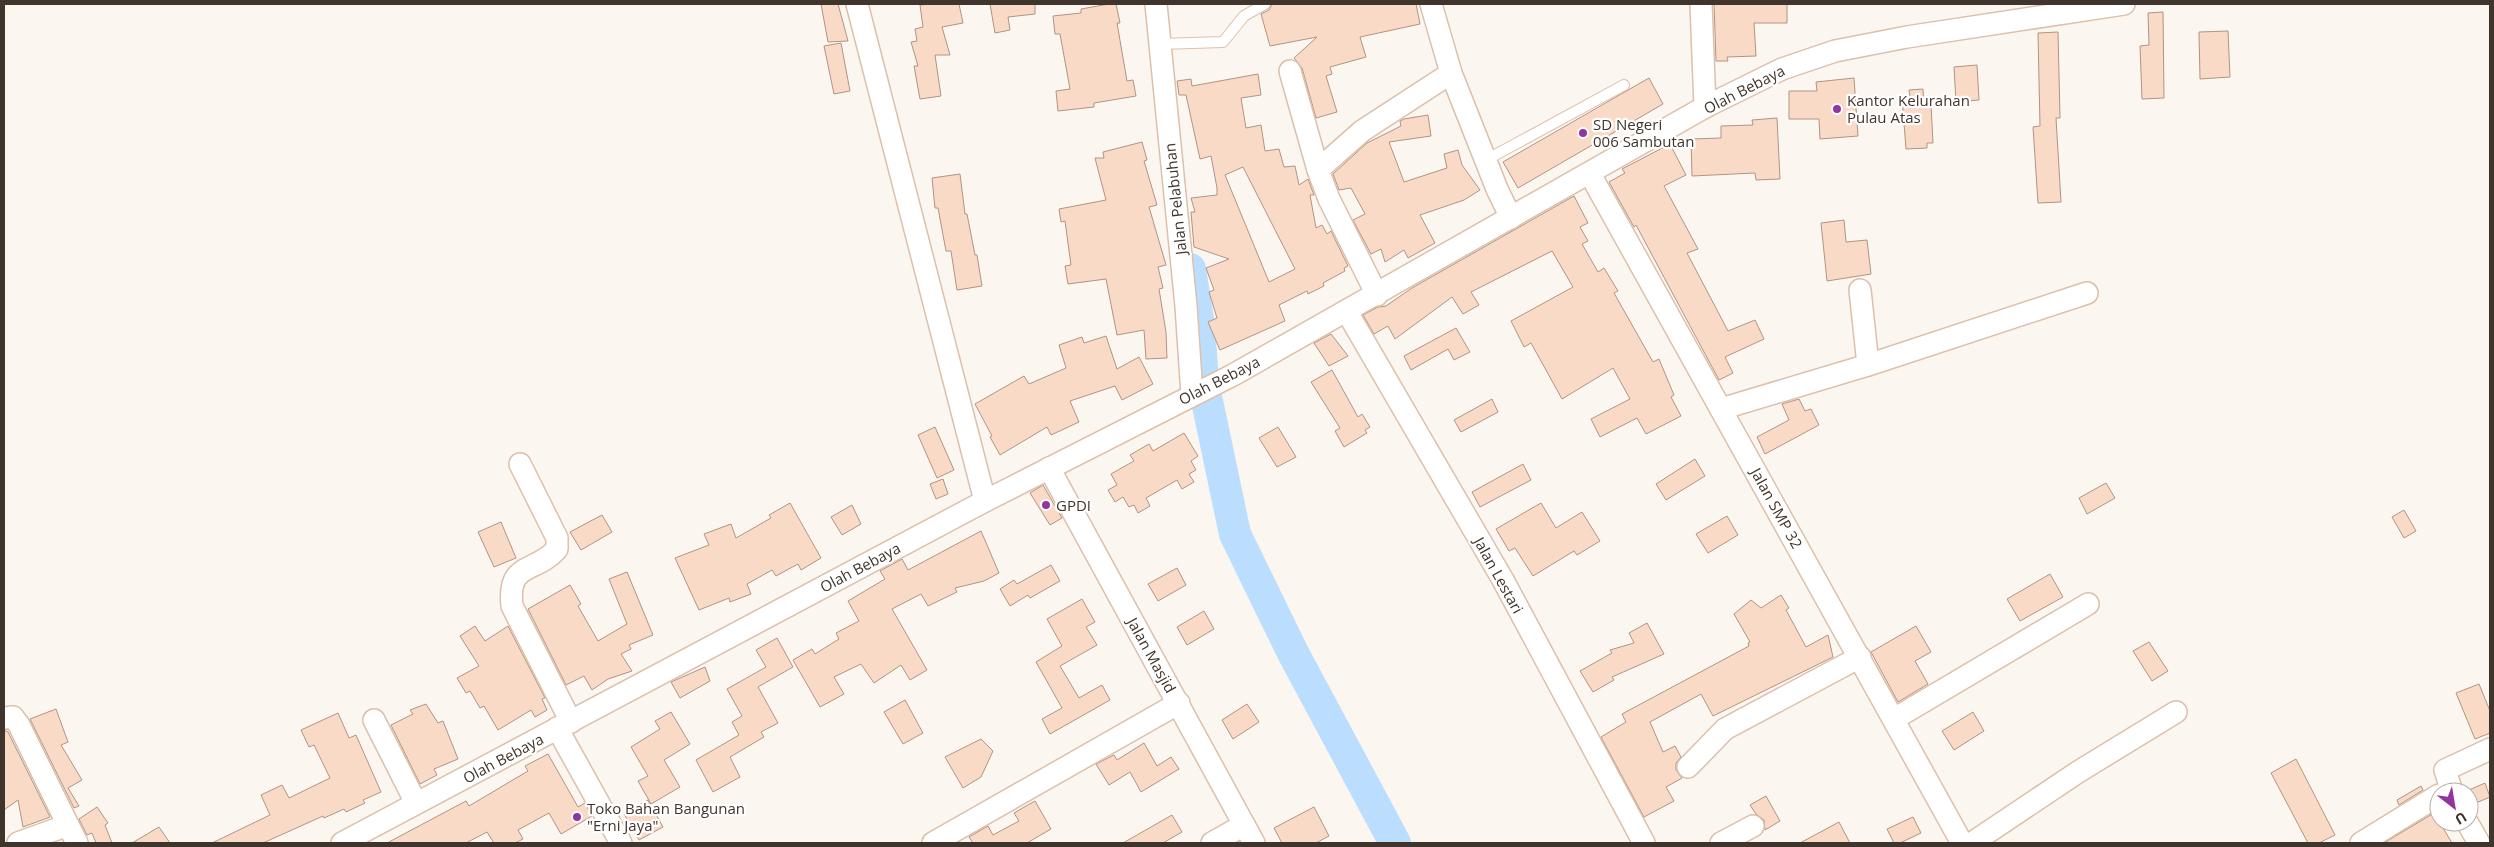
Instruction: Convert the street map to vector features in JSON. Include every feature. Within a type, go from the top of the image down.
[{"type":"street","points":[[858,4],[985,500]]},
{"type":"street","name":"Jalan Pelabuhan","points":[[1156,4],[1170,43],[1173,190],[1196,393]]},
{"type":"street","points":[[1431,4],[1451,73],[1511,218]]},
{"type":"street","points":[[1701,4],[1705,107]]},
{"type":"street","name":"Olah Bebaya","points":[[342,843],[985,500],[1233,374],[1347,312],[1705,107],[1782,69],[1816,56],[2047,10],[2124,4]]},
{"type":"street","points":[[1290,71],[1318,170],[1329,199],[1377,295]]},
{"type":"street","points":[[1318,170],[1362,131],[1451,73]]},
{"type":"street","name":"Jalan SMP 32","points":[[1590,174],[1962,843]]},
{"type":"street","points":[[1860,290],[1868,365]]},
{"type":"street","points":[[1721,409],[1868,365],[2087,293]]},
{"type":"street","name":"Jalan Lestari","points":[[1347,312],[1503,580],[1644,843]]},
{"type":"street","points":[[520,464],[557,538],[557,549],[549,558],[532,564],[516,576],[510,589],[512,606],[564,725],[621,843]]},
{"type":"street","name":"Jalan Masjid","points":[[1049,468],[1249,834]]},
{"type":"street","points":[[1894,719],[2088,604]]},
{"type":"street","points":[[1688,767],[1726,729],[1860,657]]},
{"type":"street","points":[[933,843],[1178,703]]},
{"type":"street","points":[[1972,843],[2078,772],[2176,712]]},
{"type":"street","points":[[4,718],[13,717],[19,725],[72,834],[18,843]]},
{"type":"street","points":[[374,720],[416,804]]},
{"type":"street","points":[[2446,782],[2445,770],[2490,749]]},
{"type":"street","points":[[2361,843],[2429,802]]},
{"type":"street","points":[[1721,843],[1753,826]]},
{"type":"street","points":[[2473,832],[2479,843]]},
{"type":"street","points":[[1212,843],[1249,834]]},
{"type":"lane","points":[[1170,43],[1223,42],[1244,16],[1265,4]]},
{"type":"lane","points":[[1486,160],[1624,85]]},
{"type":"building","points":[[821,4],[838,4],[848,41],[828,42]]},
{"type":"building","points":[[959,4],[963,23],[942,27],[950,55],[935,55],[941,96],[920,99],[914,66],[918,66],[911,42],[917,41],[915,29],[923,27],[920,5]]},
{"type":"building","points":[[990,4],[1035,4],[1035,14],[1008,17],[1010,30],[995,33]]},
{"type":"building","points":[[1116,4],[1120,23],[1117,23],[1127,81],[1133,80],[1136,96],[1094,103],[1094,107],[1058,111],[1056,91],[1070,89],[1060,34],[1055,34],[1053,16],[1081,13],[1081,9]]},
{"type":"building","points":[[1272,4],[1416,4],[1420,24],[1360,37],[1366,57],[1330,67],[1332,74],[1326,76],[1337,112],[1316,118],[1302,68],[1294,58],[1317,37],[1270,46],[1261,14],[1269,10]]},
{"type":"building","points":[[1714,4],[1787,4],[1787,23],[1754,23],[1756,56],[1727,57],[1728,61],[1716,61]]},
{"type":"building","points":[[2163,12],[2164,98],[2142,99],[2140,46],[2149,45],[2148,13]]},
{"type":"building","points":[[2228,31],[2230,77],[2200,79],[2199,32]]},
{"type":"building","points":[[2058,32],[2060,118],[2056,118],[2061,202],[2038,203],[2033,127],[2040,126],[2038,33]]},
{"type":"building","points":[[841,43],[850,91],[834,94],[824,46]]},
{"type":"building","points":[[1977,65],[1979,100],[1956,102],[1954,67]]},
{"type":"building","points":[[1258,74],[1261,95],[1241,98],[1246,128],[1261,125],[1265,151],[1279,149],[1284,167],[1295,166],[1299,185],[1308,179],[1314,195],[1310,195],[1316,228],[1322,225],[1327,234],[1331,231],[1348,266],[1344,268],[1345,271],[1323,283],[1324,286],[1308,294],[1307,291],[1279,305],[1285,321],[1220,350],[1208,322],[1217,318],[1209,292],[1214,290],[1206,268],[1229,259],[1194,247],[1191,212],[1195,212],[1191,198],[1217,195],[1217,188],[1211,156],[1200,159],[1186,95],[1179,95],[1177,81],[1191,79],[1192,86]],"holes":[[[1243,167],[1295,269],[1269,282],[1225,175]]]},
{"type":"building","name":"SD Negeri 006 Sambutan","points":[[1649,78],[1663,104],[1518,188],[1503,162]]},
{"type":"building","name":"Kantor Kelurahan Pulau Atas","points":[[1854,78],[1858,136],[1820,139],[1819,119],[1789,119],[1789,91],[1817,91],[1816,82]]},
{"type":"building","points":[[1923,89],[1924,106],[1931,105],[1933,143],[1927,143],[1927,148],[1906,149],[1902,98],[1910,97],[1909,90]]},
{"type":"building","points":[[1428,115],[1431,136],[1389,142],[1404,182],[1447,168],[1444,154],[1458,150],[1462,165],[1480,190],[1464,200],[1420,215],[1435,243],[1408,258],[1404,250],[1385,262],[1381,249],[1371,254],[1353,220],[1365,214],[1351,188],[1339,190],[1333,174],[1367,143],[1401,126],[1400,121]]},
{"type":"building","points":[[1777,118],[1780,179],[1756,180],[1755,173],[1692,176],[1691,139],[1721,138],[1721,126],[1753,125],[1752,120]]},
{"type":"building","points":[[1142,142],[1147,160],[1144,161],[1157,205],[1149,207],[1166,265],[1158,267],[1163,288],[1159,289],[1166,332],[1167,358],[1146,359],[1144,330],[1117,335],[1106,279],[1068,284],[1065,266],[1071,265],[1065,221],[1061,222],[1059,209],[1106,200],[1095,158],[1104,158],[1103,152]]},
{"type":"building","points":[[1670,144],[1686,175],[1664,186],[1698,249],[1687,253],[1728,331],[1755,320],[1764,339],[1725,357],[1733,373],[1719,380],[1636,225],[1634,227],[1609,182],[1625,173],[1622,169]]},
{"type":"building","points":[[960,174],[965,214],[967,214],[975,255],[977,255],[982,286],[957,290],[951,251],[946,251],[938,208],[935,208],[932,178]]},
{"type":"building","points":[[1574,196],[1588,223],[1580,227],[1588,241],[1582,244],[1598,272],[1604,268],[1618,291],[1614,293],[1653,362],[1659,359],[1674,395],[1671,397],[1681,416],[1646,434],[1637,418],[1600,437],[1591,419],[1630,399],[1613,368],[1562,399],[1531,343],[1524,347],[1511,321],[1573,287],[1552,251],[1471,292],[1479,305],[1463,314],[1452,297],[1395,339],[1388,326],[1374,334],[1363,315],[1378,307],[1386,306],[1412,288]]},
{"type":"building","points":[[1844,220],[1846,242],[1867,240],[1871,274],[1827,281],[1821,223]]},
{"type":"building","points":[[1456,328],[1470,352],[1454,360],[1448,349],[1411,370],[1404,356]]},
{"type":"building","points":[[1331,334],[1348,356],[1329,366],[1314,343]]},
{"type":"building","points":[[1106,336],[1117,369],[1139,357],[1153,384],[1122,400],[1115,386],[1070,401],[1079,422],[1051,435],[1047,427],[1000,455],[975,404],[1024,376],[1029,384],[1066,368],[1059,345],[1082,337],[1084,343]]},
{"type":"building","points":[[1332,370],[1358,417],[1362,414],[1370,427],[1365,430],[1367,433],[1344,447],[1335,431],[1340,428],[1311,382]]},
{"type":"building","points":[[1492,399],[1498,412],[1461,432],[1454,420]]},
{"type":"building","points":[[1799,399],[1805,411],[1811,409],[1819,425],[1765,454],[1757,437],[1789,420],[1782,404]]},
{"type":"building","points":[[935,427],[954,470],[937,478],[918,435]]},
{"type":"building","points":[[1278,427],[1296,457],[1277,467],[1259,438]]},
{"type":"building","points":[[1184,433],[1198,456],[1191,461],[1196,470],[1189,474],[1194,482],[1182,489],[1177,480],[1146,498],[1150,506],[1138,513],[1134,505],[1129,507],[1123,497],[1115,502],[1108,490],[1117,485],[1111,474],[1134,461],[1130,455],[1149,444],[1153,451]]},
{"type":"building","points":[[1695,459],[1705,476],[1666,500],[1656,484]]},
{"type":"building","points":[[1523,464],[1531,480],[1480,507],[1472,492]]},
{"type":"building","points":[[943,479],[948,494],[936,499],[930,484]]},
{"type":"building","points":[[2106,483],[2115,498],[2087,514],[2079,498]]},
{"type":"building","name":"GPDI","points":[[1043,485],[1062,518],[1050,525],[1030,493]]},
{"type":"building","points":[[790,503],[821,558],[801,570],[798,564],[776,576],[772,570],[747,584],[751,594],[730,602],[729,598],[699,610],[675,558],[709,545],[704,534],[731,524],[736,538],[771,518],[769,515]]},
{"type":"building","points":[[1541,503],[1556,528],[1582,512],[1600,541],[1577,555],[1574,551],[1533,576],[1515,548],[1509,551],[1496,529]]},
{"type":"building","points":[[852,505],[861,524],[842,535],[831,517]]},
{"type":"building","points":[[2404,510],[2416,531],[2404,538],[2392,517]]},
{"type":"building","points":[[602,515],[612,532],[581,550],[570,532]]},
{"type":"building","points":[[1727,516],[1738,535],[1708,553],[1696,534]]},
{"type":"building","points":[[501,522],[516,558],[494,567],[478,532]]},
{"type":"building","points":[[981,531],[999,573],[984,581],[955,588],[957,592],[928,606],[921,594],[892,609],[927,670],[910,680],[901,665],[874,683],[861,664],[834,677],[844,694],[820,707],[793,660],[812,649],[815,654],[839,639],[836,633],[859,621],[848,601],[885,579],[880,571],[902,559],[908,570]]},
{"type":"building","points":[[1051,565],[1060,581],[1030,598],[1028,595],[1010,606],[1000,589],[1014,580],[1017,584]]},
{"type":"building","points":[[1177,568],[1186,585],[1158,601],[1148,584]]},
{"type":"building","points":[[627,572],[653,635],[629,645],[631,649],[621,654],[632,671],[608,679],[592,690],[584,676],[566,685],[528,609],[570,585],[581,604],[578,606],[598,641],[627,624],[609,579]]},
{"type":"building","points":[[2050,574],[2063,597],[2020,621],[2007,599]]},
{"type":"building","points":[[1781,595],[1789,608],[1786,610],[1806,647],[1828,635],[1833,657],[1713,716],[1701,694],[1650,722],[1663,752],[1675,746],[1681,757],[1676,763],[1676,770],[1682,778],[1666,787],[1674,801],[1644,817],[1601,737],[1626,722],[1622,714],[1749,646],[1748,643],[1750,642],[1734,614],[1751,600],[1761,608]]},
{"type":"building","points":[[1082,599],[1095,622],[1086,627],[1097,645],[1060,666],[1079,698],[1102,685],[1110,700],[1050,734],[1042,719],[1062,708],[1036,662],[1062,646],[1047,619]]},
{"type":"building","points":[[1204,611],[1214,629],[1187,645],[1177,627]]},
{"type":"building","points":[[1647,623],[1664,654],[1612,677],[1614,680],[1593,692],[1580,671],[1612,653],[1610,650],[1634,643],[1629,633]]},
{"type":"building","points":[[475,626],[485,641],[508,626],[545,698],[542,699],[547,710],[535,717],[531,710],[498,730],[484,706],[480,708],[470,691],[466,693],[457,678],[479,666],[460,636]]},
{"type":"building","points":[[1916,626],[1931,652],[1915,661],[1928,684],[1898,702],[1871,652]]},
{"type":"building","points":[[777,638],[793,667],[758,687],[778,723],[761,732],[764,737],[730,757],[740,777],[713,792],[696,760],[739,735],[732,722],[742,716],[727,689],[766,667],[756,650]]},
{"type":"building","points":[[2149,642],[2168,671],[2152,681],[2133,651]]},
{"type":"building","points":[[705,667],[710,681],[680,698],[671,682]]},
{"type":"building","points":[[2479,684],[2490,711],[2490,733],[2475,739],[2456,693]]},
{"type":"building","points":[[905,700],[923,733],[903,744],[884,712]]},
{"type":"building","points":[[426,704],[438,723],[443,721],[458,759],[434,769],[437,775],[420,784],[391,725],[413,714],[410,710]]},
{"type":"building","points":[[1247,704],[1259,722],[1233,739],[1222,720]]},
{"type":"building","points":[[56,709],[68,742],[61,745],[82,780],[68,788],[79,806],[74,808],[30,719]]},
{"type":"building","points":[[671,712],[690,744],[664,760],[680,787],[651,804],[638,781],[648,776],[631,747],[660,729],[655,721]]},
{"type":"building","points":[[1973,712],[1984,731],[1954,750],[1942,731]]},
{"type":"building","points":[[338,713],[349,738],[356,735],[381,792],[363,800],[365,803],[346,812],[344,809],[324,818],[323,816],[263,843],[212,843],[270,815],[261,795],[282,785],[289,798],[330,778],[314,745],[309,747],[301,730]]},
{"type":"building","points":[[4,730],[8,732],[50,817],[23,827],[18,800],[4,810]]},
{"type":"building","points":[[981,739],[993,751],[981,777],[963,788],[945,757]]},
{"type":"building","points":[[1144,743],[1157,766],[1171,757],[1179,769],[1141,792],[1130,772],[1109,785],[1096,764],[1114,755],[1117,760]]},
{"type":"building","points":[[548,754],[578,807],[585,803],[592,816],[561,834],[549,813],[518,830],[523,839],[515,843],[494,843],[487,832],[466,843],[387,843],[466,801],[469,806],[528,771],[525,766]]},
{"type":"building","points":[[2296,759],[2335,835],[2319,843],[2308,843],[2271,773]]},
{"type":"building","points":[[2485,783],[2490,797],[2479,802],[2479,786]]},
{"type":"building","points":[[2421,786],[2423,790],[2399,805],[2397,800]]},
{"type":"building","points":[[1766,796],[1780,821],[1765,830],[1764,820],[1756,814],[1750,805]]},
{"type":"building","points":[[648,800],[663,827],[639,840],[624,814]]},
{"type":"building","points":[[1035,801],[1051,829],[1027,843],[973,843],[969,837],[988,826],[993,835],[1019,821],[1014,813]]},
{"type":"building","points":[[97,807],[108,823],[105,825],[112,843],[96,843],[92,833],[87,835],[79,819]]},
{"type":"building","points":[[1314,807],[1329,836],[1316,843],[1282,843],[1274,828]]},
{"type":"building","points":[[1172,815],[1182,832],[1163,843],[1123,843]]},
{"type":"building","points":[[2429,816],[2429,832],[2445,832],[2452,843],[2384,843]]},
{"type":"building","points":[[1913,817],[1921,833],[1900,843],[1894,843],[1887,829]]},
{"type":"building","points":[[1839,822],[1850,843],[1800,843]]},
{"type":"building","points":[[159,827],[170,843],[132,843]]},
{"type":"waterway","points":[[1190,269],[1199,326],[1203,382],[1235,534],[1293,653],[1395,843]]},
{"type":"place","name":"Kantor Kelurahan Pulau Atas","points":[[1837,109]]},
{"type":"place","name":"SD Negeri 006 Sambutan","points":[[1583,133]]},
{"type":"place","name":"GPDI","points":[[1046,505]]},
{"type":"place","name":"Toko Bahan Bangunan \"Erni Jaya\"","points":[[577,817]]}]
